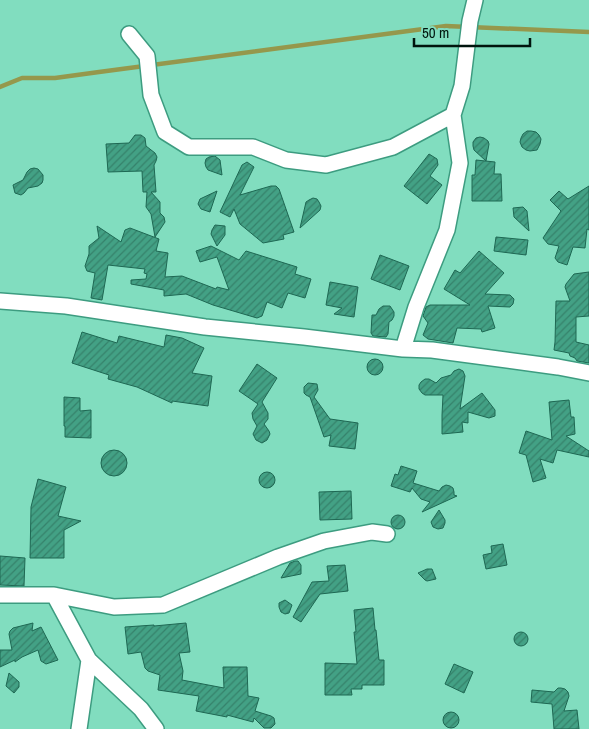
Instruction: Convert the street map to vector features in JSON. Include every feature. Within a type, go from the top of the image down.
[{"type":"street","points":[[403,349],[416,308],[447,230],[460,163],[454,115],[462,86],[470,21],[475,0]]},
{"type":"street","points":[[129,34],[146,56],[151,95],[165,132],[189,147],[254,147],[286,160],[326,165],[393,147],[454,115]]},
{"type":"street","points":[[0,301],[66,306],[205,327],[403,349],[432,350],[589,373]]},
{"type":"street","points":[[0,595],[54,594],[114,607],[163,605],[278,557],[324,541],[372,532],[387,534]]},
{"type":"street","points":[[54,594],[89,660],[141,709],[156,729]]},
{"type":"street","points":[[79,729],[89,660]]},
{"type":"building","points":[[527,131],[536,132],[539,135],[541,139],[537,150],[530,151],[522,147],[521,138]]},
{"type":"building","points":[[135,135],[141,135],[145,138],[146,146],[157,157],[154,165],[156,192],[151,192],[160,202],[160,213],[164,217],[165,222],[155,237],[151,214],[146,207],[147,192],[143,192],[142,171],[108,172],[106,144],[129,143]]},
{"type":"building","points":[[480,137],[488,141],[489,144],[486,161],[474,150],[473,146],[476,138]]},
{"type":"building","points":[[429,154],[437,159],[438,165],[430,176],[442,185],[427,204],[404,186]]},
{"type":"building","points":[[215,156],[220,160],[222,175],[208,170],[205,163],[209,157]]},
{"type":"building","points":[[476,160],[495,162],[494,174],[501,174],[502,201],[472,201],[472,175],[475,175]]},
{"type":"building","points":[[247,162],[254,167],[240,195],[271,186],[276,186],[279,189],[294,232],[283,235],[284,239],[263,243],[240,224],[234,209],[230,217],[220,212],[242,165]]},
{"type":"building","points":[[34,168],[38,169],[43,175],[42,183],[28,188],[21,195],[15,193],[13,185],[23,180],[27,172]]},
{"type":"building","points":[[589,186],[589,230],[587,229],[585,248],[573,247],[567,265],[558,262],[555,258],[559,246],[548,244],[543,238],[561,211],[550,200],[559,191],[568,199]]},
{"type":"building","points":[[217,191],[210,212],[201,209],[198,204],[200,199]]},
{"type":"building","points":[[313,198],[319,202],[320,210],[300,228],[306,202]]},
{"type":"building","points":[[523,207],[527,211],[529,231],[514,217],[513,208]]},
{"type":"building","points":[[215,225],[225,226],[225,235],[217,246],[211,234]]},
{"type":"building","points":[[97,226],[121,242],[125,230],[130,228],[159,239],[156,251],[168,253],[165,277],[182,276],[216,289],[217,287],[229,290],[217,257],[200,262],[196,251],[211,246],[239,260],[246,251],[297,267],[295,274],[311,279],[305,298],[288,293],[282,308],[267,302],[262,316],[257,318],[213,305],[186,294],[164,296],[164,290],[131,284],[131,280],[146,279],[145,269],[108,265],[102,300],[91,298],[95,273],[87,271],[85,266],[89,254],[89,246],[99,238]]},
{"type":"building","points":[[496,237],[528,240],[526,255],[494,251]]},
{"type":"building","points":[[479,251],[504,273],[485,294],[510,295],[514,299],[513,304],[510,307],[488,306],[495,328],[482,332],[481,329],[457,328],[453,343],[428,339],[423,335],[428,323],[423,316],[426,307],[430,305],[470,305],[444,289],[455,270],[460,273]]},
{"type":"building","points":[[380,255],[409,266],[400,290],[371,279]]},
{"type":"building","points":[[589,272],[589,316],[576,317],[576,342],[589,345],[589,363],[577,361],[569,353],[554,350],[556,301],[570,301],[565,287],[566,284],[574,274]]},
{"type":"building","points":[[330,282],[358,287],[354,317],[334,314],[342,308],[326,305]]},
{"type":"building","points":[[383,306],[390,306],[394,312],[392,320],[389,322],[388,334],[386,337],[373,336],[371,333],[372,315],[376,315]]},
{"type":"building","points":[[82,332],[117,343],[119,336],[164,347],[166,335],[182,338],[204,348],[192,373],[212,376],[208,406],[172,401],[172,403],[137,387],[108,379],[109,375],[72,363]]},
{"type":"building","points":[[372,359],[378,359],[383,364],[381,373],[372,375],[367,370],[367,364]]},
{"type":"building","points":[[257,364],[277,378],[262,402],[268,413],[268,419],[264,424],[270,434],[267,440],[262,443],[256,440],[253,434],[257,426],[252,413],[258,404],[239,391]]},
{"type":"building","points":[[459,369],[463,371],[465,376],[460,409],[482,393],[495,410],[495,416],[489,418],[468,412],[468,423],[462,422],[463,432],[442,434],[443,395],[425,395],[419,389],[419,385],[425,379],[436,383],[441,378],[451,375]]},
{"type":"building","points":[[308,383],[317,384],[318,390],[314,397],[330,419],[358,423],[355,449],[329,446],[331,435],[324,437],[310,397],[304,393],[304,387]]},
{"type":"building","points":[[64,397],[80,398],[80,411],[91,410],[91,438],[65,437]]},
{"type":"building","points":[[569,400],[571,417],[574,417],[575,434],[566,436],[589,451],[589,457],[557,450],[553,463],[540,459],[546,478],[533,482],[526,455],[519,453],[526,431],[552,440],[549,402]]},
{"type":"building","points":[[114,450],[123,454],[127,463],[123,472],[114,476],[105,472],[101,463],[105,454]]},
{"type":"building","points":[[401,466],[417,471],[413,483],[439,491],[446,485],[450,486],[453,488],[454,495],[457,496],[422,512],[430,502],[421,499],[412,488],[410,492],[391,486],[395,474],[398,475]]},
{"type":"building","points":[[264,472],[270,472],[275,477],[273,486],[264,488],[259,483],[259,477]]},
{"type":"building","points":[[38,479],[66,487],[58,516],[81,521],[64,530],[64,558],[30,558],[31,507]]},
{"type":"building","points":[[351,491],[352,519],[320,520],[319,492]]},
{"type":"building","points":[[439,510],[445,523],[443,528],[438,529],[433,527],[431,522]]},
{"type":"building","points":[[395,515],[401,515],[405,522],[401,529],[395,529],[391,525],[391,519]]},
{"type":"building","points":[[503,544],[507,565],[486,569],[483,555],[492,553],[491,546]]},
{"type":"building","points":[[0,556],[25,558],[24,586],[0,585]]},
{"type":"building","points":[[298,561],[301,565],[301,574],[281,578],[290,563]]},
{"type":"building","points":[[345,565],[348,591],[320,594],[301,622],[293,617],[312,582],[329,581],[327,566]]},
{"type":"building","points":[[432,569],[436,579],[427,581],[418,573]]},
{"type":"building","points":[[285,600],[292,605],[289,613],[285,614],[281,612],[279,603]]},
{"type":"building","points":[[373,608],[379,660],[384,660],[384,685],[362,685],[362,689],[351,689],[352,695],[325,695],[325,663],[357,664],[354,610]]},
{"type":"building","points":[[33,623],[32,631],[41,627],[58,660],[46,664],[41,661],[38,650],[15,662],[15,660],[0,667],[0,650],[12,650],[10,631],[13,628]]},
{"type":"building","points":[[186,623],[190,652],[179,653],[183,671],[182,680],[224,688],[223,667],[247,667],[248,696],[259,698],[255,711],[274,718],[275,724],[271,728],[264,728],[254,718],[253,722],[227,715],[227,717],[196,711],[199,696],[158,690],[160,675],[145,668],[141,652],[128,654],[125,627]]},
{"type":"building","points":[[521,632],[526,634],[528,639],[526,644],[521,646],[516,644],[514,639],[516,634]]},
{"type":"building","points":[[454,664],[473,672],[464,693],[445,684]]},
{"type":"building","points":[[9,673],[19,682],[19,687],[14,693],[6,686]]},
{"type":"building","points":[[558,688],[565,689],[568,692],[569,696],[564,711],[577,710],[579,729],[554,729],[552,704],[531,702],[532,690],[554,692]]},
{"type":"building","points":[[451,712],[459,720],[451,728],[443,720]]},
{"type":"waterway","points":[[0,87],[22,78],[55,78],[446,26],[589,32]]}]
